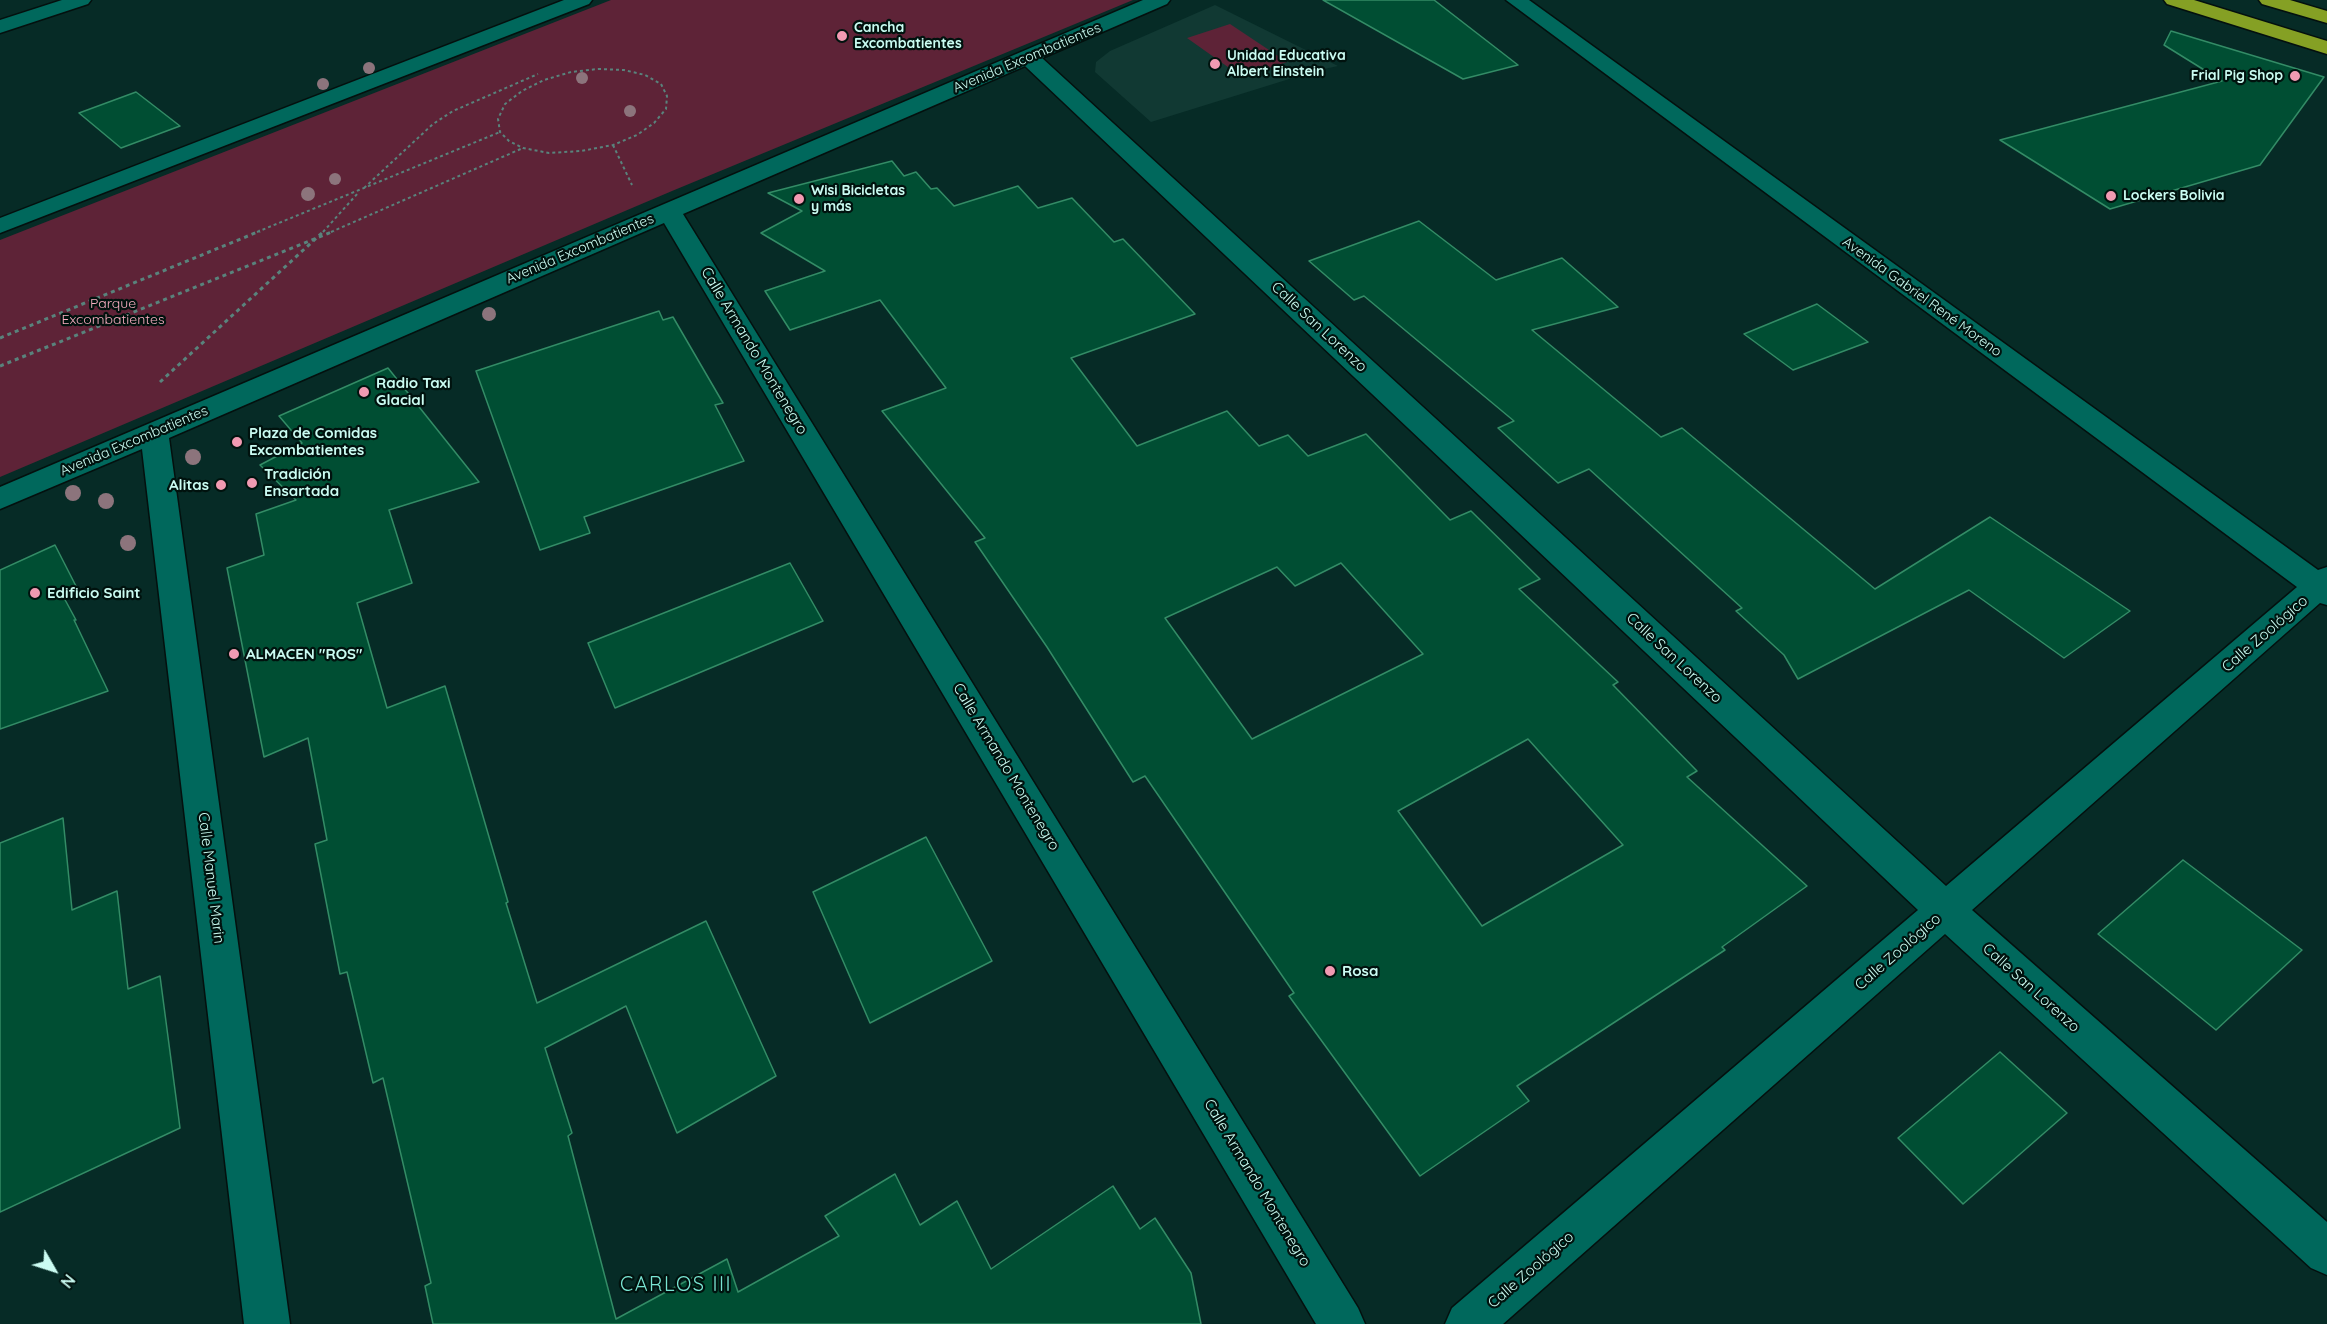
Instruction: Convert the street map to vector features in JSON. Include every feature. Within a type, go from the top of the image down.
[{"type":"highway","points":[[2174,0],[2327,48]]},
{"type":"highway","points":[[2269,0],[2327,17]]},
{"type":"street","points":[[0,27],[81,0]]},
{"type":"street","points":[[0,226],[537,8],[582,0]]},
{"type":"street","name":"Avenida Excombatientes","points":[[0,499],[1160,0]]},
{"type":"street","name":"Avenida Gabriel René Moreno","points":[[1516,0],[2324,587]]},
{"type":"street","name":"Calle San Lorenzo","points":[[1028,57],[1946,911],[2327,1252]]},
{"type":"street","name":"Calle Armando Montenegro","points":[[669,211],[1342,1324]]},
{"type":"street","name":"Calle Manuel Marin","points":[[154,432],[267,1324]]},
{"type":"street","name":"Calle Zoológico","points":[[1468,1324],[2324,587]]},
{"type":"path","points":[[615,70],[645,75],[661,84],[667,96],[666,109],[654,123],[637,135],[613,145],[549,153],[523,148],[509,141],[500,132],[498,119],[505,104],[522,91],[544,80],[571,72],[615,70]]},
{"type":"path","points":[[152,389],[318,238],[360,191],[433,124],[453,111],[538,74]]},
{"type":"path","points":[[0,338],[500,132]]},
{"type":"path","points":[[613,145],[634,190]]},
{"type":"path","points":[[0,366],[318,238],[523,148]]},
{"type":"shaded area","name":"Unidad Educativa Albert Einstein","points":[[1215,5],[1338,66],[1315,71],[1151,122],[1095,72],[1096,62],[1110,51]]},
{"type":"green space","name":"Parque Excombatientes","points":[[611,0],[1133,0],[672,191],[0,477],[0,240]]},
{"type":"green space","points":[[1230,24],[1287,62],[1242,77],[1187,38]]},
{"type":"building","points":[[1323,0],[1434,0],[1518,65],[1463,79]]},
{"type":"building","points":[[2171,31],[2324,77],[2260,165],[2110,209],[2000,140],[2222,81],[2164,45]]},
{"type":"building","points":[[136,92],[180,126],[121,148],[79,113]]},
{"type":"building","points":[[892,161],[904,176],[916,172],[931,189],[937,188],[954,206],[1018,186],[1038,208],[1072,198],[1114,242],[1123,239],[1195,314],[1071,358],[1137,446],[1227,411],[1259,446],[1288,435],[1308,456],[1366,434],[1450,520],[1471,511],[1540,579],[1519,589],[1618,682],[1613,685],[1697,771],[1687,777],[1807,886],[1722,947],[1725,950],[1517,1086],[1529,1101],[1420,1176],[1289,996],[1294,993],[1145,776],[1133,782],[1047,647],[975,542],[985,538],[882,411],[946,388],[880,300],[790,330],[765,291],[825,271],[761,233],[802,211],[768,193]],"holes":[[[1341,563],[1423,654],[1252,739],[1165,618],[1277,567],[1295,586]],[[1528,739],[1623,845],[1482,926],[1398,811]]]},
{"type":"building","points":[[1419,221],[1496,280],[1562,258],[1618,307],[1532,330],[1661,437],[1682,428],[1875,589],[1990,517],[2130,611],[2064,658],[1969,590],[1798,679],[1784,655],[1736,611],[1742,608],[1589,469],[1558,483],[1498,428],[1514,421],[1364,296],[1354,300],[1309,261]]},
{"type":"building","points":[[1817,304],[1868,342],[1793,370],[1744,334]]},
{"type":"building","points":[[659,311],[663,320],[673,317],[723,403],[715,405],[744,461],[584,517],[590,533],[540,550],[476,371]]},
{"type":"building","points":[[388,368],[479,482],[389,510],[412,583],[357,603],[387,708],[445,686],[508,902],[506,903],[537,1003],[706,921],[776,1076],[677,1133],[626,1006],[545,1048],[572,1133],[568,1136],[616,1319],[727,1259],[738,1292],[839,1236],[825,1216],[895,1174],[920,1225],[957,1201],[991,1269],[1113,1186],[1140,1229],[1155,1218],[1191,1273],[1201,1324],[433,1324],[425,1286],[431,1283],[383,1078],[373,1083],[347,972],[340,974],[315,844],[327,840],[308,738],[264,757],[227,568],[264,555],[256,514],[296,500],[260,465],[302,443],[279,416]]},
{"type":"building","points":[[55,545],[78,590],[63,596],[108,691],[0,729],[0,570]]},
{"type":"building","points":[[790,563],[823,621],[615,708],[588,643]]},
{"type":"building","points":[[63,818],[72,910],[117,891],[128,989],[160,976],[180,1128],[0,1212],[0,843]]},
{"type":"building","points":[[926,837],[992,961],[870,1023],[813,892]]},
{"type":"building","points":[[2183,860],[2302,950],[2216,1030],[2098,934]]},
{"type":"building","points":[[2000,1052],[2067,1113],[1963,1204],[1898,1138]]},
{"type":"place","name":"Cancha Excombatientes","points":[[842,36]]},
{"type":"place","name":"Unidad Educativa Albert Einstein","points":[[1215,64]]},
{"type":"place","name":"Frial Pig Shop","points":[[2295,76]]},
{"type":"place","name":"Lockers Bolivia","points":[[2111,196]]},
{"type":"place","name":"Wisi Bicicletas y más","points":[[799,199]]},
{"type":"place","name":"Radio Taxi Glacial","points":[[364,392]]},
{"type":"place","name":"Plaza de Comidas Excombatientes","points":[[237,442]]},
{"type":"place","name":"Tradición Ensartada","points":[[252,483]]},
{"type":"place","name":"Alitas","points":[[221,485]]},
{"type":"place","name":"Edificio Saint","points":[[35,593]]},
{"type":"place","name":"ALMACEN \"ROS\"","points":[[234,654]]},
{"type":"place","name":"Rosa","points":[[1330,971]]},
{"type":"district","name":"CARLOS III","points":[[676,1285]]}]
